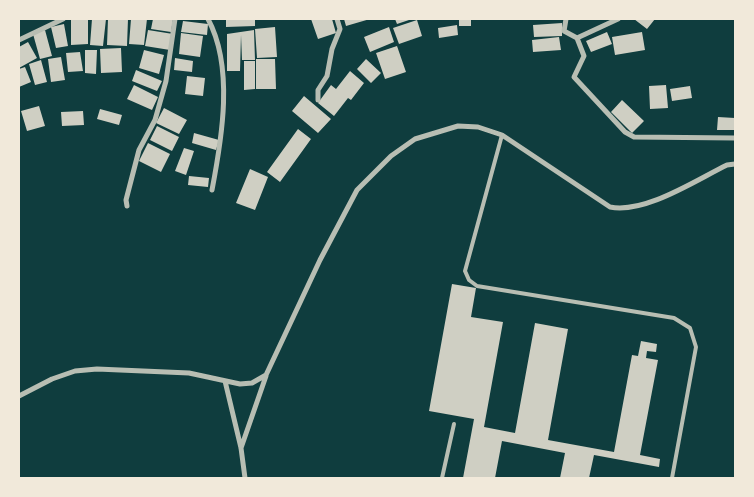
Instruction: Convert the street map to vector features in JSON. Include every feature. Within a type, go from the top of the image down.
[{"type":"street","points":[[19,40],[63,19]]},
{"type":"street","points":[[127,206],[126,200],[139,150],[155,120],[166,81],[175,19]]},
{"type":"street","points":[[208,19],[222,64],[223,111],[220,150],[212,190]]},
{"type":"street","points":[[318,100],[318,90],[327,76],[332,49],[340,28],[337,19]]},
{"type":"street","points":[[566,19],[564,31],[578,38],[584,56],[574,75],[575,79],[625,132],[634,137],[735,138]]},
{"type":"street","points":[[578,38],[618,19]]},
{"type":"street","points":[[241,448],[266,375],[320,260],[357,190],[391,156],[415,139],[458,126],[478,127],[502,135],[610,207],[623,210],[653,201],[727,165],[735,164]]},
{"type":"street","points":[[19,396],[52,379],[75,371],[97,369],[188,373],[240,384],[252,383],[266,375]]},
{"type":"street","points":[[225,381],[241,448],[244,478]]},
{"type":"lane","points":[[502,135],[465,271],[469,280],[476,286],[674,318],[690,328],[696,347],[672,478]]},
{"type":"lane","points":[[442,478],[454,424]]},
{"type":"building","points":[[71,19],[88,19],[88,44],[71,45]]},
{"type":"building","points":[[92,19],[106,19],[103,46],[90,45]]},
{"type":"building","points":[[108,19],[128,19],[127,46],[107,45]]},
{"type":"building","points":[[131,19],[147,19],[144,45],[129,44]]},
{"type":"building","points":[[153,19],[173,19],[171,32],[151,29]]},
{"type":"building","points":[[226,19],[255,19],[255,26],[226,27]]},
{"type":"building","points":[[311,19],[332,19],[336,33],[318,39]]},
{"type":"building","points":[[344,19],[370,19],[346,26]]},
{"type":"building","points":[[395,19],[412,19],[397,24]]},
{"type":"building","points":[[459,19],[471,19],[471,26],[459,26]]},
{"type":"building","points":[[634,19],[655,19],[647,29]]},
{"type":"building","points":[[417,20],[422,36],[399,44],[393,28]]},
{"type":"building","points":[[183,21],[208,24],[207,35],[181,32]]},
{"type":"building","points":[[562,23],[562,36],[534,37],[533,25]]},
{"type":"building","points":[[64,24],[68,46],[56,48],[51,27]]},
{"type":"building","points":[[457,25],[458,35],[439,38],[438,28]]},
{"type":"building","points":[[275,27],[277,57],[257,58],[255,29]]},
{"type":"building","points":[[389,27],[394,42],[370,52],[364,37]]},
{"type":"building","points":[[45,30],[52,56],[40,59],[33,34]]},
{"type":"building","points":[[148,30],[173,34],[170,50],[145,46]]},
{"type":"building","points":[[254,30],[255,60],[242,60],[241,35],[240,71],[227,71],[227,34]]},
{"type":"building","points":[[607,32],[612,44],[591,52],[586,41]]},
{"type":"building","points":[[642,32],[645,50],[615,55],[612,37]]},
{"type":"building","points":[[181,33],[203,36],[200,57],[179,54]]},
{"type":"building","points":[[559,37],[561,50],[533,52],[532,40]]},
{"type":"building","points":[[28,42],[37,58],[19,68],[19,47]]},
{"type":"building","points":[[397,46],[406,72],[385,79],[376,53]]},
{"type":"building","points":[[121,48],[122,72],[101,73],[100,49]]},
{"type":"building","points":[[85,50],[97,50],[96,74],[85,73]]},
{"type":"building","points":[[144,50],[164,55],[159,74],[139,68]]},
{"type":"building","points":[[80,52],[83,71],[68,72],[66,53]]},
{"type":"building","points":[[61,57],[65,80],[51,82],[48,59]]},
{"type":"building","points":[[175,58],[193,61],[192,72],[174,70]]},
{"type":"building","points":[[256,59],[275,59],[276,89],[256,89]]},
{"type":"building","points":[[366,59],[381,73],[371,83],[357,69]]},
{"type":"building","points":[[41,60],[47,82],[35,85],[29,64]]},
{"type":"building","points":[[244,61],[255,61],[255,89],[244,90]]},
{"type":"building","points":[[25,67],[31,82],[19,87],[19,69]]},
{"type":"building","points":[[136,70],[162,81],[157,91],[132,81]]},
{"type":"building","points":[[350,71],[364,83],[351,100],[348,98],[334,116],[318,103],[331,85],[336,89]]},
{"type":"building","points":[[187,76],[205,78],[203,96],[185,94]]},
{"type":"building","points":[[134,85],[158,97],[152,110],[127,99]]},
{"type":"building","points":[[666,85],[668,108],[650,109],[649,86]]},
{"type":"building","points":[[690,86],[692,98],[672,101],[670,89]]},
{"type":"building","points":[[304,96],[331,119],[318,133],[292,111]]},
{"type":"building","points":[[622,100],[644,121],[632,133],[611,112]]},
{"type":"building","points":[[39,106],[45,126],[27,131],[21,111]]},
{"type":"building","points":[[164,108],[187,120],[179,134],[156,123]]},
{"type":"building","points":[[100,109],[122,115],[119,125],[97,119]]},
{"type":"building","points":[[83,111],[84,125],[62,126],[61,112]]},
{"type":"building","points":[[718,117],[735,118],[735,130],[717,130]]},
{"type":"building","points":[[157,126],[179,137],[172,151],[150,140]]},
{"type":"building","points":[[298,129],[311,139],[280,182],[267,172]]},
{"type":"building","points":[[194,133],[219,140],[216,150],[192,143]]},
{"type":"building","points":[[148,143],[170,154],[161,172],[139,161]]},
{"type":"building","points":[[184,148],[194,151],[186,175],[175,171]]},
{"type":"building","points":[[250,169],[268,177],[255,210],[236,203]]},
{"type":"building","points":[[189,176],[209,178],[208,187],[188,185]]},
{"type":"building","points":[[452,284],[476,288],[471,317],[503,322],[484,427],[515,433],[535,323],[568,329],[548,440],[614,452],[632,355],[638,356],[641,341],[657,344],[656,352],[647,351],[646,358],[658,360],[640,455],[660,459],[659,467],[594,455],[589,478],[560,478],[565,453],[502,441],[495,478],[463,478],[474,419],[429,411]]}]
